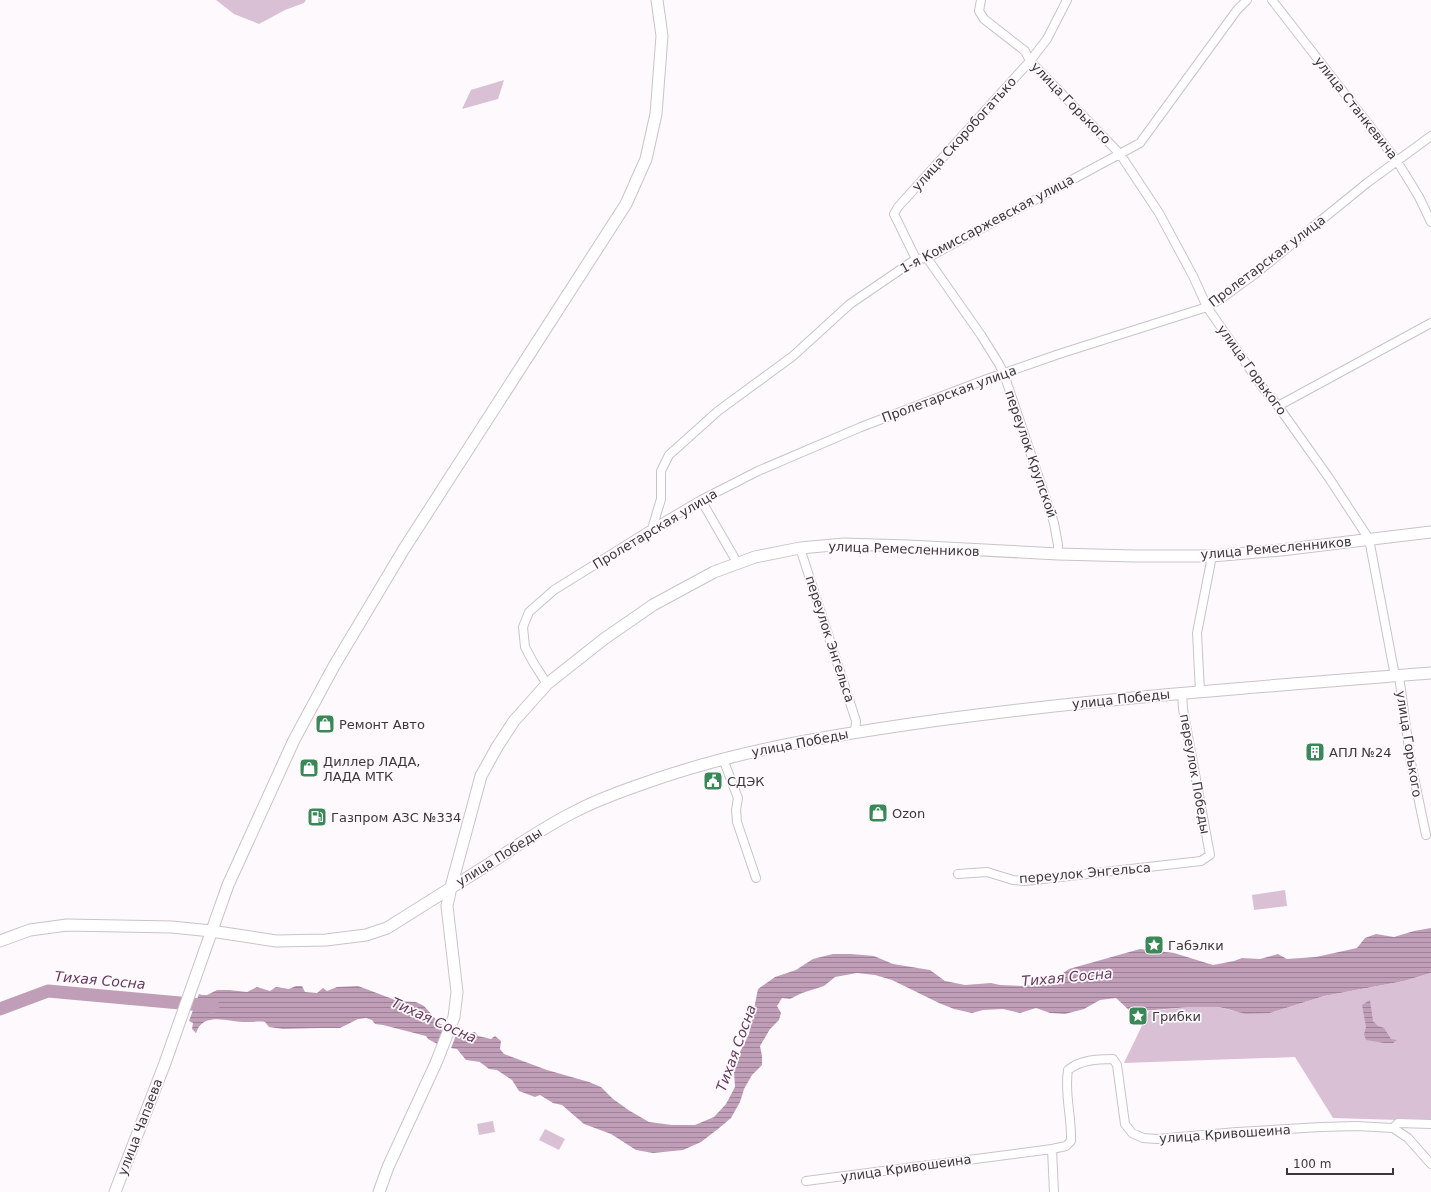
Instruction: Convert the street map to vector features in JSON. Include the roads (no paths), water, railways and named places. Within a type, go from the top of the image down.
[{"type":"main road","name":"улица Чапаева","points":[[115,1192],[165,1063],[228,886],[294,740],[334,666],[404,549],[626,204],[646,159],[656,114],[662,36],[657,0]]},
{"type":"main road","name":"улица Ремесленников","points":[[379,1192],[388,1167],[436,1063],[454,1017],[457,992],[447,906],[481,776],[497,747],[514,721],[547,684],[604,639],[653,605],[714,572],[755,558],[800,548],[852,544],[1058,554],[1212,556],[1431,532]]},
{"type":"main road","name":"улица Победы","points":[[0,941],[30,930],[66,925],[172,928],[211,931],[276,941],[326,940],[366,935],[387,928],[542,830],[578,810],[625,790],[723,759],[793,743],[855,732],[1025,709],[1182,693],[1431,673]]},
{"type":"street","name":"улица Горького","points":[[981,0],[979,11],[984,19],[1025,51],[1030,61],[1120,154],[1159,213],[1193,276],[1207,307],[1263,388],[1278,406],[1330,478],[1369,539],[1397,676],[1410,763],[1426,835]]},
{"type":"street","name":"улица Скоробогатько","points":[[916,259],[894,214],[898,207],[1030,61],[1047,39],[1067,0]]},
{"type":"street","name":"1-я Комиссаржевская улица","points":[[652,528],[661,499],[661,471],[669,455],[718,411],[793,356],[850,304],[916,259],[927,258],[1140,143],[1237,10],[1247,0]]},
{"type":"street","name":"улица Станкевича","points":[[1272,0],[1397,161],[1419,197],[1431,222]]},
{"type":"street","name":"Пролетарская улица","points":[[547,684],[525,648],[523,627],[529,612],[554,590],[652,528],[701,500],[758,471],[861,427],[1059,354],[1207,307],[1255,274],[1367,183],[1431,136]]},
{"type":"street","name":"переулок Крупской","points":[[927,258],[981,335],[1004,374],[1054,523],[1058,554]]},
{"type":"street","points":[[1278,406],[1431,323]]},
{"type":"street","points":[[701,500],[738,564]]},
{"type":"street","name":"переулок Энгельса","points":[[800,548],[856,721],[855,732]]},
{"type":"street","points":[[1200,692],[1197,633],[1212,556]]},
{"type":"street","name":"переулок Победы","points":[[1182,693],[1183,709],[1210,855]]},
{"type":"street","points":[[723,759],[738,798],[736,810],[737,822],[756,878]]},
{"type":"street","name":"переулок Энгельса","points":[[958,874],[987,872],[1013,880],[1025,881],[1201,861],[1210,855]]},
{"type":"street","name":"улица Кривошеина","points":[[806,1181],[1066,1146],[1071,1141],[1066,1082],[1068,1070],[1075,1064],[1101,1059],[1113,1059],[1117,1065],[1125,1124],[1132,1133],[1143,1138],[1157,1139],[1320,1127],[1356,1126],[1393,1128]]},
{"type":"street","points":[[1431,1124],[1398,1123],[1393,1128],[1408,1138],[1431,1164]]},
{"type":"street","points":[[1052,1148],[1054,1192]]},
{"type":"water","points":[[1431,928],[1431,973],[1404,981],[1324,996],[1270,1013],[1246,1014],[1219,1007],[1189,1007],[1131,1012],[1116,998],[1100,1000],[1084,1009],[1065,1014],[1050,1013],[1036,1008],[1020,1013],[1003,1009],[983,1010],[972,1013],[954,1009],[892,980],[875,975],[857,973],[835,977],[824,986],[802,993],[790,999],[782,998],[777,1006],[781,1013],[779,1020],[770,1029],[760,1046],[762,1065],[752,1075],[731,1118],[701,1142],[683,1150],[653,1153],[636,1150],[611,1134],[584,1124],[562,1105],[553,1103],[540,1095],[535,1097],[519,1091],[512,1080],[497,1070],[489,1069],[480,1062],[466,1060],[457,1049],[451,1048],[457,1033],[475,1032],[478,1036],[491,1039],[495,1036],[501,1041],[500,1049],[504,1054],[547,1070],[601,1087],[613,1099],[649,1122],[672,1125],[695,1125],[714,1117],[726,1104],[735,1087],[734,1072],[738,1056],[749,1034],[758,989],[775,977],[796,970],[813,959],[833,954],[874,956],[893,964],[930,970],[945,981],[965,985],[991,983],[1024,986],[1050,982],[1069,969],[1140,949],[1174,953],[1213,965],[1242,958],[1260,959],[1278,954],[1287,959],[1316,957],[1357,948],[1365,938],[1376,934],[1394,937]]},
{"type":"water","points":[[296,986],[302,986],[305,992],[317,993],[323,988],[327,991],[337,987],[358,986],[398,1001],[416,1002],[424,1006],[440,1024],[449,1027],[441,1046],[428,1039],[426,1036],[375,1024],[372,1020],[366,1018],[358,1019],[340,1028],[283,1029],[269,1027],[265,1022],[244,1022],[216,1019],[202,1023],[196,1033],[192,1029],[193,1023],[189,1021],[199,994],[207,995],[217,990],[247,992],[257,987],[270,991],[276,987],[289,989]]},
{"type":"water","points":[[1370,1000],[1373,1021],[1378,1026],[1384,1028],[1391,1039],[1397,1040],[1393,1043],[1366,1040],[1364,1034],[1366,1027],[1362,1005]]},
{"type":"waterway","name":"Тихая Сосна","points":[[0,1009],[48,991],[213,1006]]},
{"type":"place","name":"Ремонт Авто","points":[[325,724]]},
{"type":"place","name":"АПЛ №24","points":[[1315,752]]},
{"type":"place","name":"Диллер ЛАДА, ЛАДА МТК","points":[[309,768]]},
{"type":"place","name":"СДЭК","points":[[713,781]]},
{"type":"place","name":"Ozon","points":[[878,813]]},
{"type":"place","name":"Газпром АЗС №334","points":[[317,817]]},
{"type":"place","name":"Габэлки","points":[[1154,945]]},
{"type":"place","name":"Грибки","points":[[1138,1016]]}]
